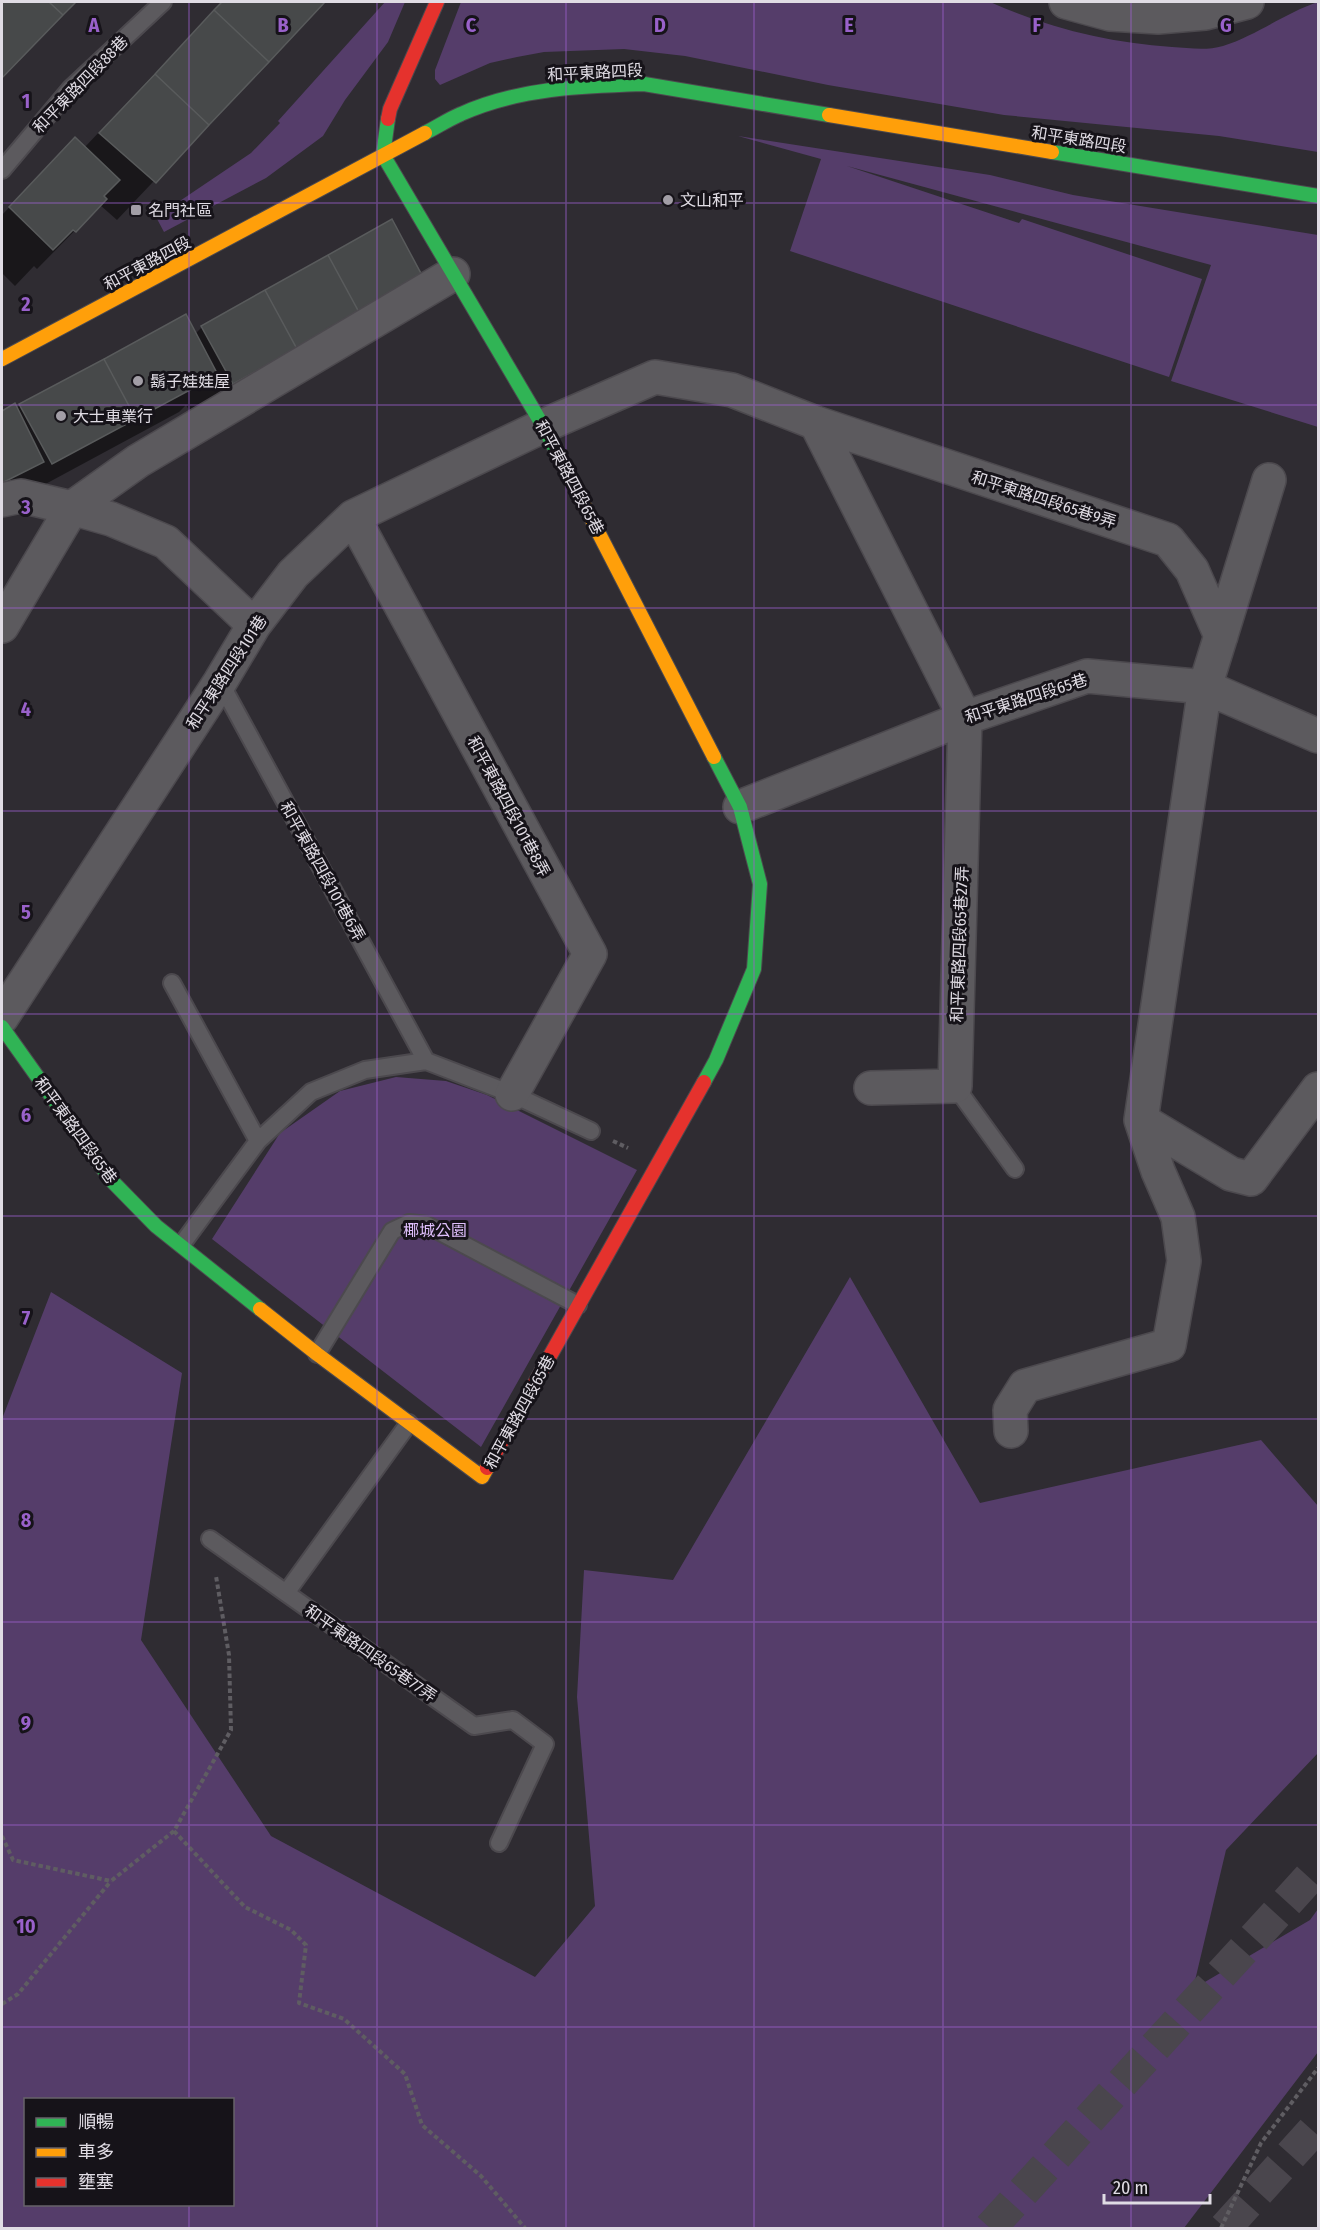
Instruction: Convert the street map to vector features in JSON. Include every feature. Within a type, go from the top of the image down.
[{"type":"street","points":[[383,155],[390,109],[437,2]]},
{"type":"street","points":[[1066,2],[1110,14],[1158,17],[1205,13],[1247,2]]},
{"type":"street","name":"和平東路四段","points":[[2,359],[481,105],[549,89],[644,84],[1318,196]]},
{"type":"street","name":"和平東路四段65巷","points":[[2,1027],[111,1180],[156,1226],[182,1244],[317,1354],[482,1477],[716,1060],[754,969],[760,884],[740,807],[543,426],[383,155]]},
{"type":"street","points":[[2,626],[72,508],[138,460],[453,274]]},
{"type":"street","name":"和平東路四段65巷9弄","points":[[543,426],[655,377],[732,390],[816,423],[1168,540],[1192,570],[1221,636]]},
{"type":"street","points":[[816,423],[965,718]]},
{"type":"street","name":"和平東路四段101巷","points":[[2,1017],[220,682],[254,625],[293,574],[353,517],[543,426]]},
{"type":"street","points":[[1011,1431],[1010,1410],[1025,1386],[1169,1345],[1184,1262],[1178,1217],[1158,1171],[1141,1120],[1205,687],[1269,480]]},
{"type":"street","points":[[2,500],[21,496],[72,508],[111,519],[166,542],[254,625]]},
{"type":"street","name":"和平東路四段101巷8弄","points":[[353,517],[590,954],[512,1094]]},
{"type":"street","name":"和平東路四段65巷","points":[[740,807],[965,718],[1087,676],[1205,687],[1318,736]]},
{"type":"street","name":"和平東路四段65巷27弄","points":[[955,1086],[965,718]]},
{"type":"street","points":[[871,1089],[955,1086]]},
{"type":"street","points":[[1141,1120],[1231,1174],[1251,1179],[1318,1089]]},
{"type":"lane","name":"和平東路四段88巷","points":[[2,170],[71,88],[163,2]]},
{"type":"lane","name":"和平東路四段101巷6弄","points":[[220,682],[426,1061]]},
{"type":"lane","points":[[172,983],[258,1141]]},
{"type":"lane","points":[[182,1244],[258,1141],[311,1092],[365,1070],[426,1061],[512,1094],[591,1131]]},
{"type":"lane","points":[[955,1086],[1015,1169]]},
{"type":"lane","points":[[317,1354],[392,1231],[409,1223],[427,1225],[578,1305]]},
{"type":"lane","points":[[210,1539],[286,1593],[409,1423]]},
{"type":"lane","name":"和平東路四段65巷77弄","points":[[286,1593],[474,1726],[513,1720],[545,1744],[499,1843]]},
{"type":"path","points":[[591,1131],[636,1152]]},
{"type":"path","points":[[2,2004],[18,1994],[111,1881],[174,1831],[231,1730],[229,1655],[210,1539]]},
{"type":"path","points":[[174,1831],[244,1907],[291,1930],[306,1945],[299,2003],[344,2019],[405,2074],[422,2125],[482,2176],[525,2229]]},
{"type":"path","points":[[2,1836],[13,1860],[111,1881]]},
{"type":"path","points":[[1221,2229],[1261,2143],[1318,2068]]},
{"type":"green space","points":[[385,2],[405,2],[388,42],[345,100],[323,136],[266,178],[164,232],[156,217],[251,153]]},
{"type":"green space","points":[[461,2],[990,2],[1056,27],[1079,33],[1148,45],[1204,49],[1223,46],[1318,2],[1318,152],[1219,136],[1004,115],[828,85],[685,56],[624,49],[544,52],[517,57],[490,63],[440,85],[435,79],[435,70]]},
{"type":"green space","points":[[738,136],[990,175],[1073,195],[1318,235],[1318,427],[1171,381],[1211,265],[847,166],[1019,223],[1022,219],[1202,279],[1169,377],[790,251],[821,159]]},
{"type":"green space","name":"椰城公園","points":[[396,1077],[446,1081],[487,1095],[637,1170],[481,1447],[212,1239],[280,1133],[340,1091]]},
{"type":"green space","points":[[850,1277],[980,1503],[1261,1440],[1318,1506],[1318,1753],[1226,1850],[1193,1989],[1310,1920],[1318,1909],[1318,2052],[1184,2228],[2,2228],[2,1419],[51,1292],[182,1373],[141,1640],[271,1836],[535,1977],[595,1906],[577,1697],[584,1570],[673,1580]]},
{"type":"building","points":[[49,2],[63,15],[2,78],[2,3]]},
{"type":"building","points":[[49,2],[76,2],[63,15]]},
{"type":"building","points":[[222,2],[325,2],[269,62],[214,10]]},
{"type":"building","points":[[214,10],[269,62],[209,125],[155,74]]},
{"type":"building","points":[[155,74],[209,125],[156,183],[99,133]]},
{"type":"building","points":[[75,137],[120,180],[104,196],[107,199],[76,232],[73,230],[53,250],[9,207]]},
{"type":"building","points":[[392,219],[424,279],[360,314],[328,255]]},
{"type":"building","points":[[328,255],[360,314],[297,349],[265,290]]},
{"type":"building","points":[[265,290],[297,349],[233,384],[201,326]]},
{"type":"building","points":[[186,314],[218,375],[136,419],[104,359]]},
{"type":"building","points":[[104,359],[136,419],[52,464],[19,404]]},
{"type":"building","points":[[15,403],[44,462],[2,483],[2,411]]},
{"type":"tunnel","points":[[990,2228],[1318,1868]]},
{"type":"tunnel","points":[[1225,2228],[1318,2125]]},
{"type":"traffic: fast","points":[[425,133],[461,114],[505,99],[551,90],[621,85],[644,84],[829,115]]},
{"type":"traffic: fast","points":[[388,119],[383,155],[543,426],[576,489]]},
{"type":"traffic: fast","points":[[1052,152],[1318,196]]},
{"type":"traffic: fast","points":[[704,1082],[716,1060],[754,969],[760,884],[740,807],[714,757]]},
{"type":"traffic: fast","points":[[2,1027],[111,1180],[156,1226],[260,1309]]},
{"type":"traffic: slow","points":[[829,115],[1052,152]]},
{"type":"traffic: slow","points":[[2,359],[425,133]]},
{"type":"traffic: slow","points":[[576,489],[714,757]]},
{"type":"traffic: slow","points":[[260,1309],[482,1477],[487,1468]]},
{"type":"traffic: jam","points":[[388,119],[390,109],[437,2]]},
{"type":"traffic: jam","points":[[487,1468],[704,1082]]},
{"type":"place","name":"文山和平","points":[[668,200]]},
{"type":"place","name":"名門社區","points":[[136,210]]},
{"type":"place","name":"鬍子娃娃屋","points":[[138,381]]},
{"type":"place","name":"大士車業行","points":[[61,416]]}]
